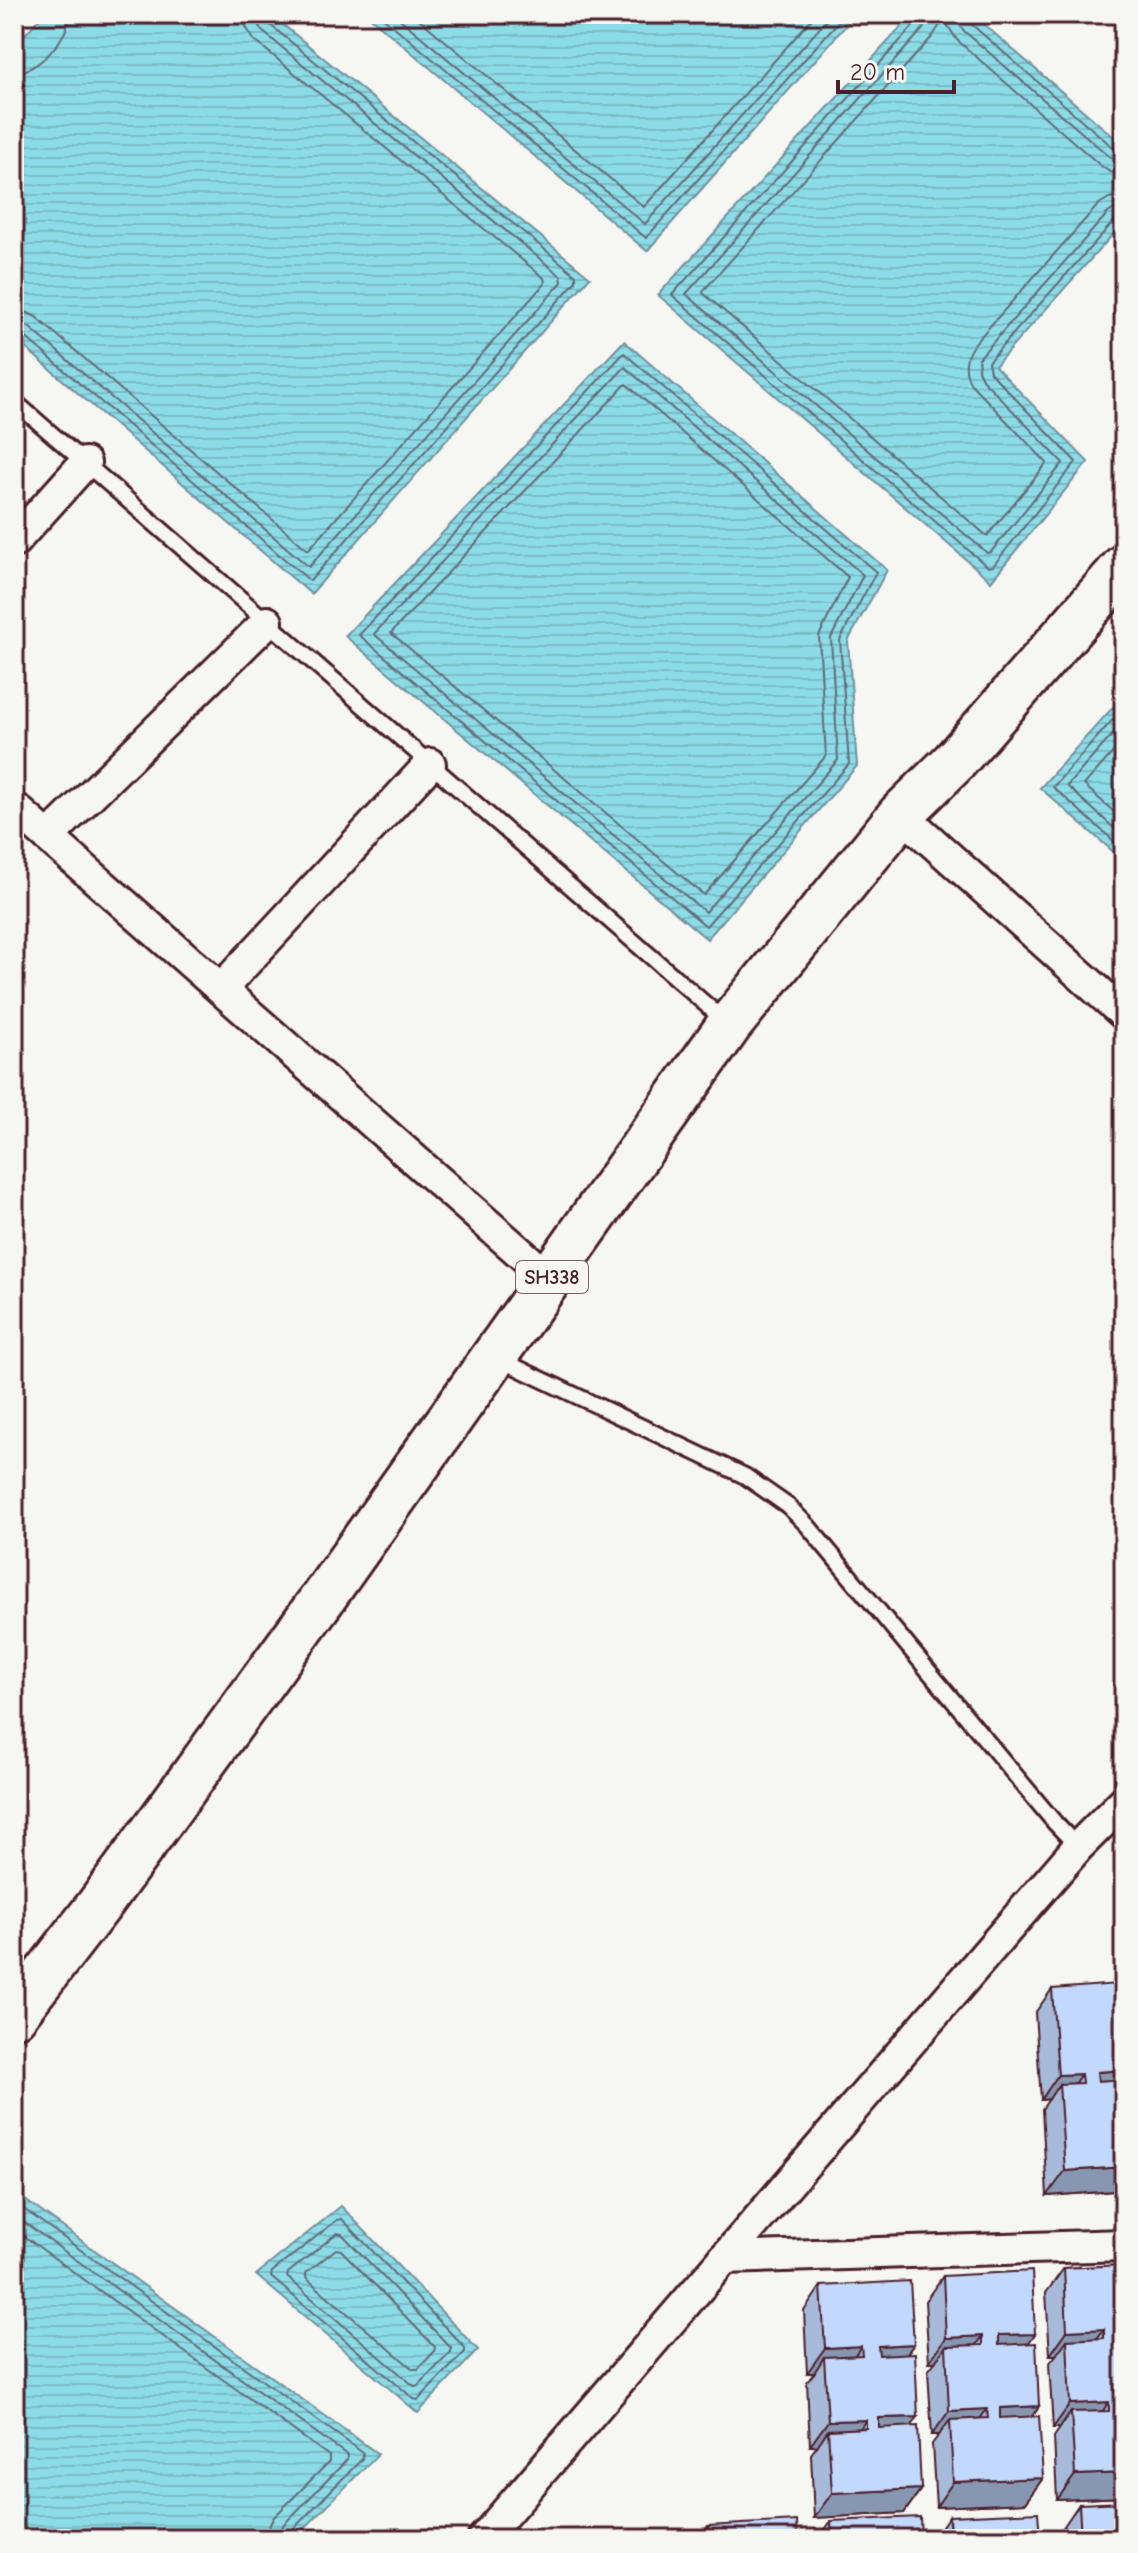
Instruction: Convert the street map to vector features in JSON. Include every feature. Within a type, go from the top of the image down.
[{"type":"main road","name":"SH338","points":[[14,2015],[100,1904],[495,1357],[730,1024],[901,814],[954,762],[1124,567]]},
{"type":"street","points":[[14,542],[85,463]]},
{"type":"street","points":[[48,837],[267,622]]},
{"type":"street","points":[[221,989],[430,764]]},
{"type":"street","points":[[14,807],[550,1279]]},
{"type":"street","points":[[901,814],[1124,1014]]},
{"type":"street","points":[[483,2539],[1078,1847],[1124,1801]]},
{"type":"street","points":[[724,2258],[1124,2245]]},
{"type":"lane","points":[[14,401],[730,1024]]},
{"type":"lane","points":[[495,1357],[745,1476],[788,1506],[1078,1847]]},
{"type":"water","points":[[43,14],[270,14],[590,277],[311,594],[14,338],[14,47]]},
{"type":"water","points":[[366,14],[856,14],[647,251]]},
{"type":"water","points":[[913,14],[972,14],[1124,146],[1124,222],[995,366],[1088,462],[991,581],[658,295]]},
{"type":"water","points":[[624,341],[887,570],[848,641],[857,766],[707,939],[345,636]]},
{"type":"water","points":[[1124,695],[1124,861],[1040,788]]},
{"type":"water","points":[[14,2192],[378,2454],[294,2539],[14,2539]]},
{"type":"water","points":[[341,2206],[478,2350],[418,2413],[256,2275]]},
{"type":"building","points":[[1118,1984],[1124,2070],[1097,2072],[1098,2081],[1124,2079],[1124,2167],[1065,2171],[1059,2084],[1082,2083],[1081,2074],[1058,2075],[1052,1989]]},
{"type":"building","points":[[1124,2265],[1124,2328],[1120,2328],[1121,2337],[1124,2337],[1124,2401],[1121,2401],[1124,2410],[1124,2473],[1075,2475],[1071,2412],[1109,2411],[1109,2402],[1070,2404],[1067,2340],[1104,2338],[1104,2329],[1067,2331],[1064,2268]]},
{"type":"building","points":[[1032,2271],[1035,2334],[999,2335],[999,2345],[1036,2343],[1039,2406],[1000,2408],[1000,2418],[1039,2416],[1043,2478],[953,2482],[950,2420],[988,2418],[987,2409],[949,2411],[946,2346],[983,2345],[983,2336],[946,2338],[943,2276]]},
{"type":"building","points":[[910,2281],[914,2344],[878,2346],[879,2355],[915,2353],[918,2417],[879,2418],[879,2428],[918,2426],[921,2489],[832,2493],[828,2430],[866,2428],[866,2420],[828,2421],[824,2357],[862,2355],[861,2346],[825,2348],[821,2286]]},
{"type":"building","points":[[1124,2502],[1124,2539],[1081,2539],[1079,2504]]},
{"type":"building","points":[[1038,2512],[1040,2539],[950,2539],[949,2516]]},
{"type":"building","points":[[920,2517],[921,2539],[832,2539],[831,2521]]},
{"type":"building","points":[[797,2521],[798,2539],[709,2539],[708,2526]]}]
